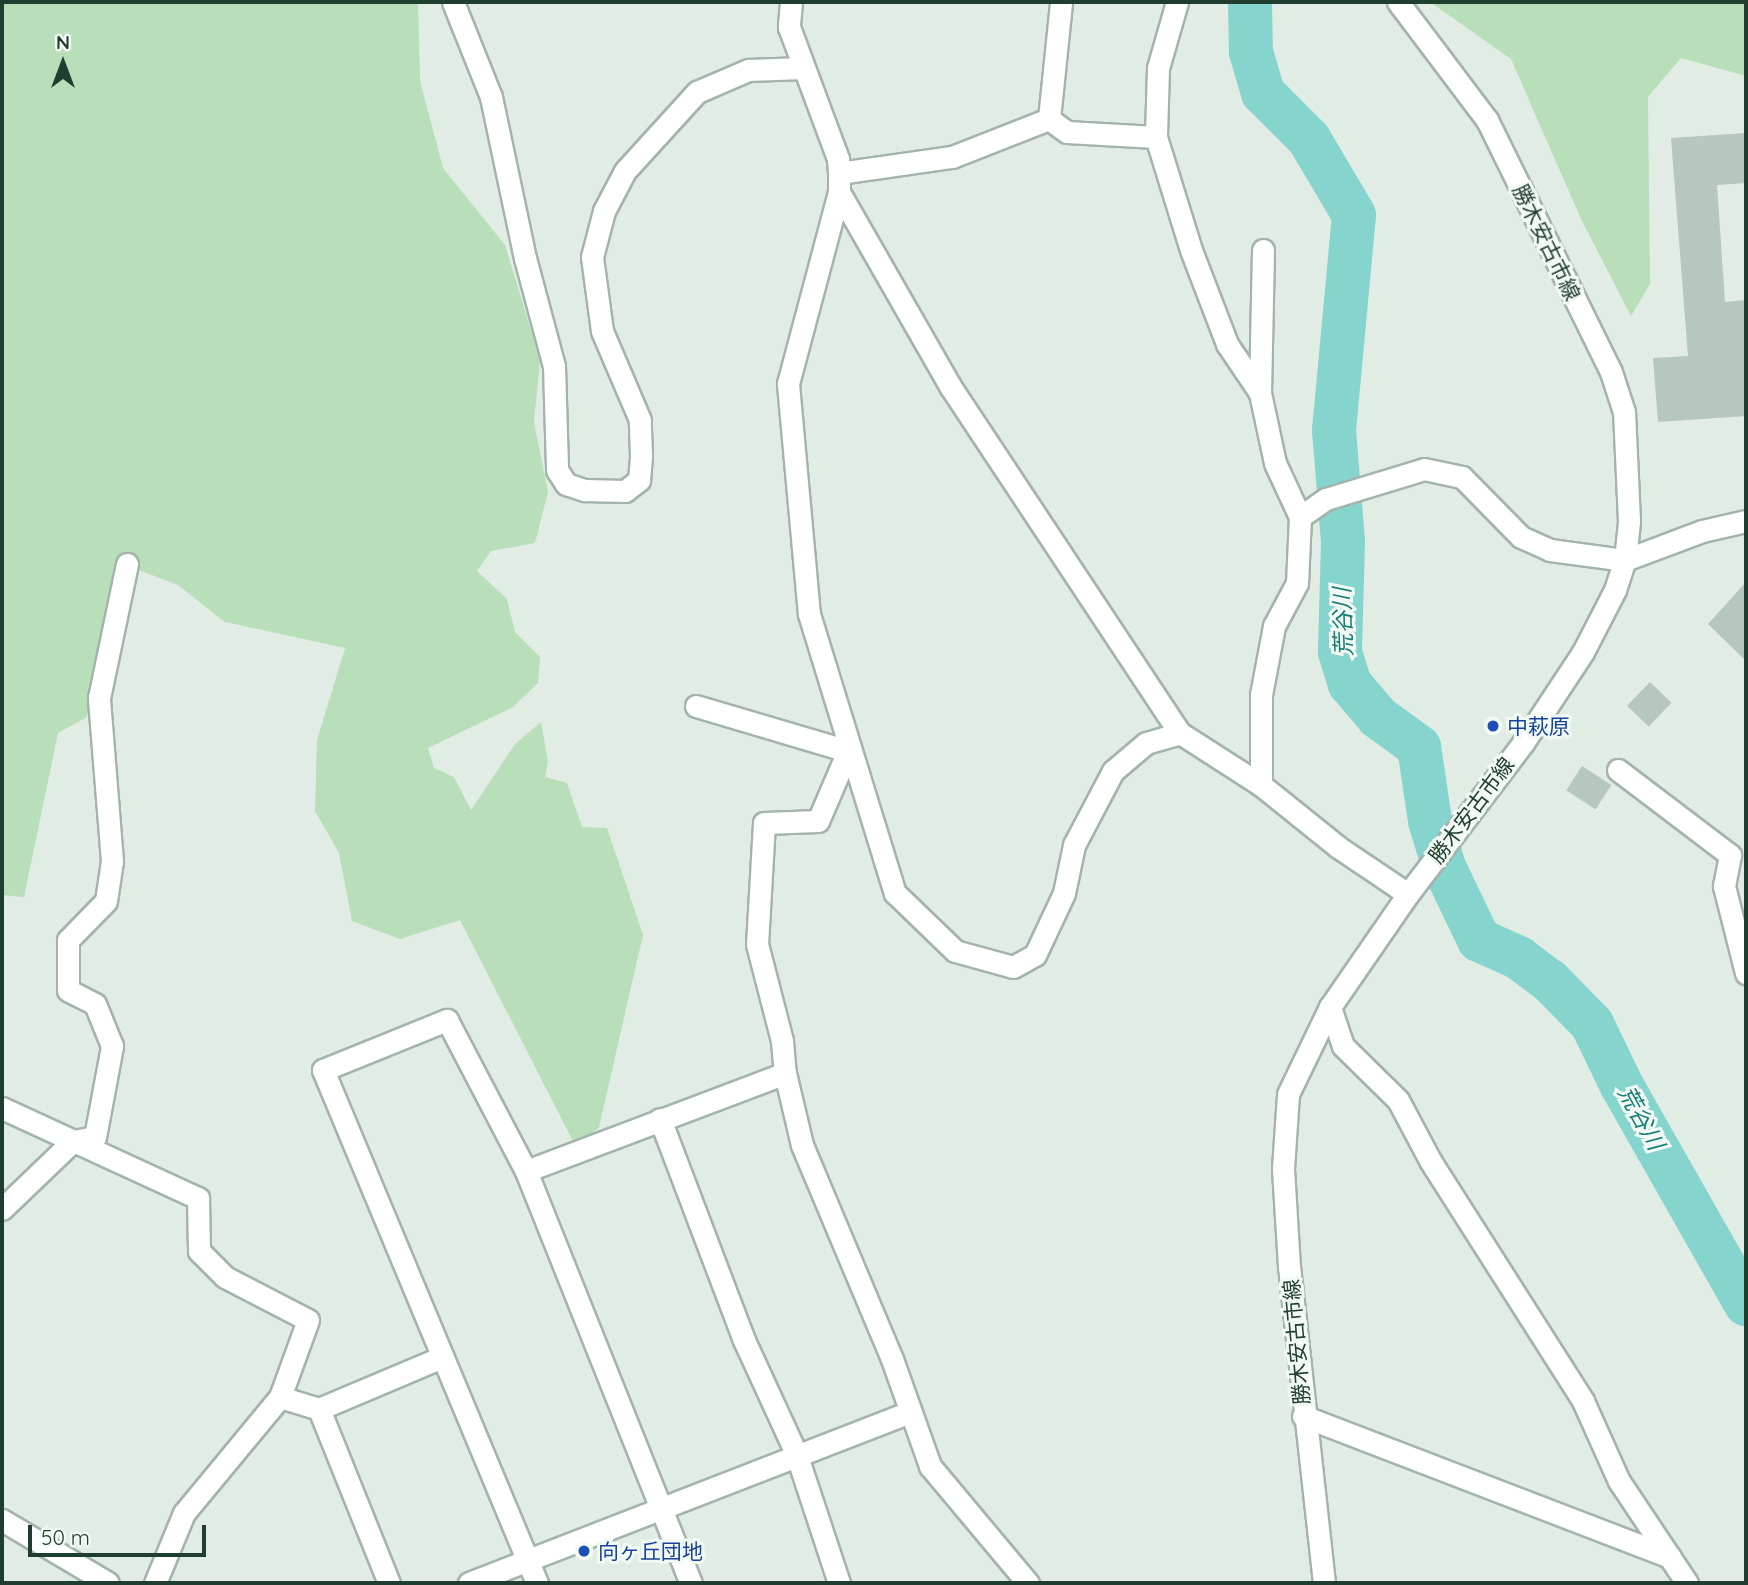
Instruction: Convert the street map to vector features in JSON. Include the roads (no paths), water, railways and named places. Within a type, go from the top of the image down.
[{"type":"street","points":[[791,2],[789,27],[838,159],[839,183],[788,384],[809,614],[848,751],[895,893],[908,910],[955,951],[1013,967],[1035,955],[1064,893],[1074,845],[1113,771],[1146,743],[1180,733]]},
{"type":"street","points":[[1049,119],[1061,2]]},
{"type":"street","points":[[1177,2],[1158,68],[1156,137],[1191,250],[1227,344],[1260,393]]},
{"type":"street","name":"勝木安古市線","points":[[1324,1583],[1303,1416],[1283,1180],[1284,1126],[1288,1094],[1330,1007],[1413,886],[1523,743],[1583,652],[1615,590],[1625,560],[1628,453],[1624,412],[1611,372],[1487,120],[1398,2]]},
{"type":"street","points":[[460,4],[491,97],[525,258],[554,366],[557,470],[566,484],[585,490],[625,491],[639,480],[640,420],[603,331],[592,257],[604,211],[625,170],[696,92],[748,70],[803,68]]},
{"type":"street","points":[[839,183],[952,157],[1049,119]]},
{"type":"street","points":[[1049,119],[1067,132],[1156,137]]},
{"type":"street","points":[[839,183],[950,386],[1180,733],[1261,785],[1338,847],[1413,886]]},
{"type":"street","points":[[1261,785],[1261,695],[1275,626],[1297,583],[1300,517],[1275,463],[1260,393],[1263,250]]},
{"type":"street","points":[[1300,517],[1326,499],[1424,469],[1462,477],[1521,537],[1550,550],[1625,560],[1702,531],[1746,521]]},
{"type":"street","points":[[2,1209],[73,1141],[95,1137],[112,1046],[95,1004],[68,990],[68,940],[106,901],[112,861],[99,698],[127,564]]},
{"type":"street","points":[[696,706],[848,751]]},
{"type":"street","points":[[848,751],[818,821],[764,823],[757,944],[782,1041],[785,1073],[802,1145],[930,1466],[1028,1583]]},
{"type":"street","points":[[1618,770],[1730,855],[1724,886],[1746,973]]},
{"type":"street","points":[[1330,1007],[1343,1046],[1398,1100],[1431,1162],[1583,1401],[1619,1481],[1687,1583]]},
{"type":"street","points":[[537,1583],[323,1070],[447,1020],[526,1171],[691,1583]]},
{"type":"street","points":[[526,1171],[785,1073]]},
{"type":"street","points":[[2,1108],[198,1198],[199,1251],[225,1277],[308,1320],[280,1396],[184,1513],[155,1583]]},
{"type":"street","points":[[660,1119],[743,1338],[796,1453],[839,1583]]},
{"type":"street","points":[[280,1396],[319,1409],[442,1357]]},
{"type":"street","points":[[319,1409],[389,1583]]},
{"type":"street","points":[[469,1583],[659,1506],[910,1412]]},
{"type":"street","points":[[1303,1416],[1671,1557]]},
{"type":"street","points":[[2,1520],[108,1583]]},
{"type":"waterway","name":"荒谷川","points":[[1250,2],[1251,52],[1263,93],[1309,139],[1354,215],[1334,430],[1343,542],[1340,652],[1350,684],[1378,717],[1419,747],[1430,821],[1444,867],[1479,940],[1519,958],[1550,981],[1592,1024],[1622,1086],[1746,1304]]},
{"type":"place","name":"中萩原","points":[[1493,726]]},
{"type":"place","name":"向ヶ丘団地","points":[[584,1551]]}]
